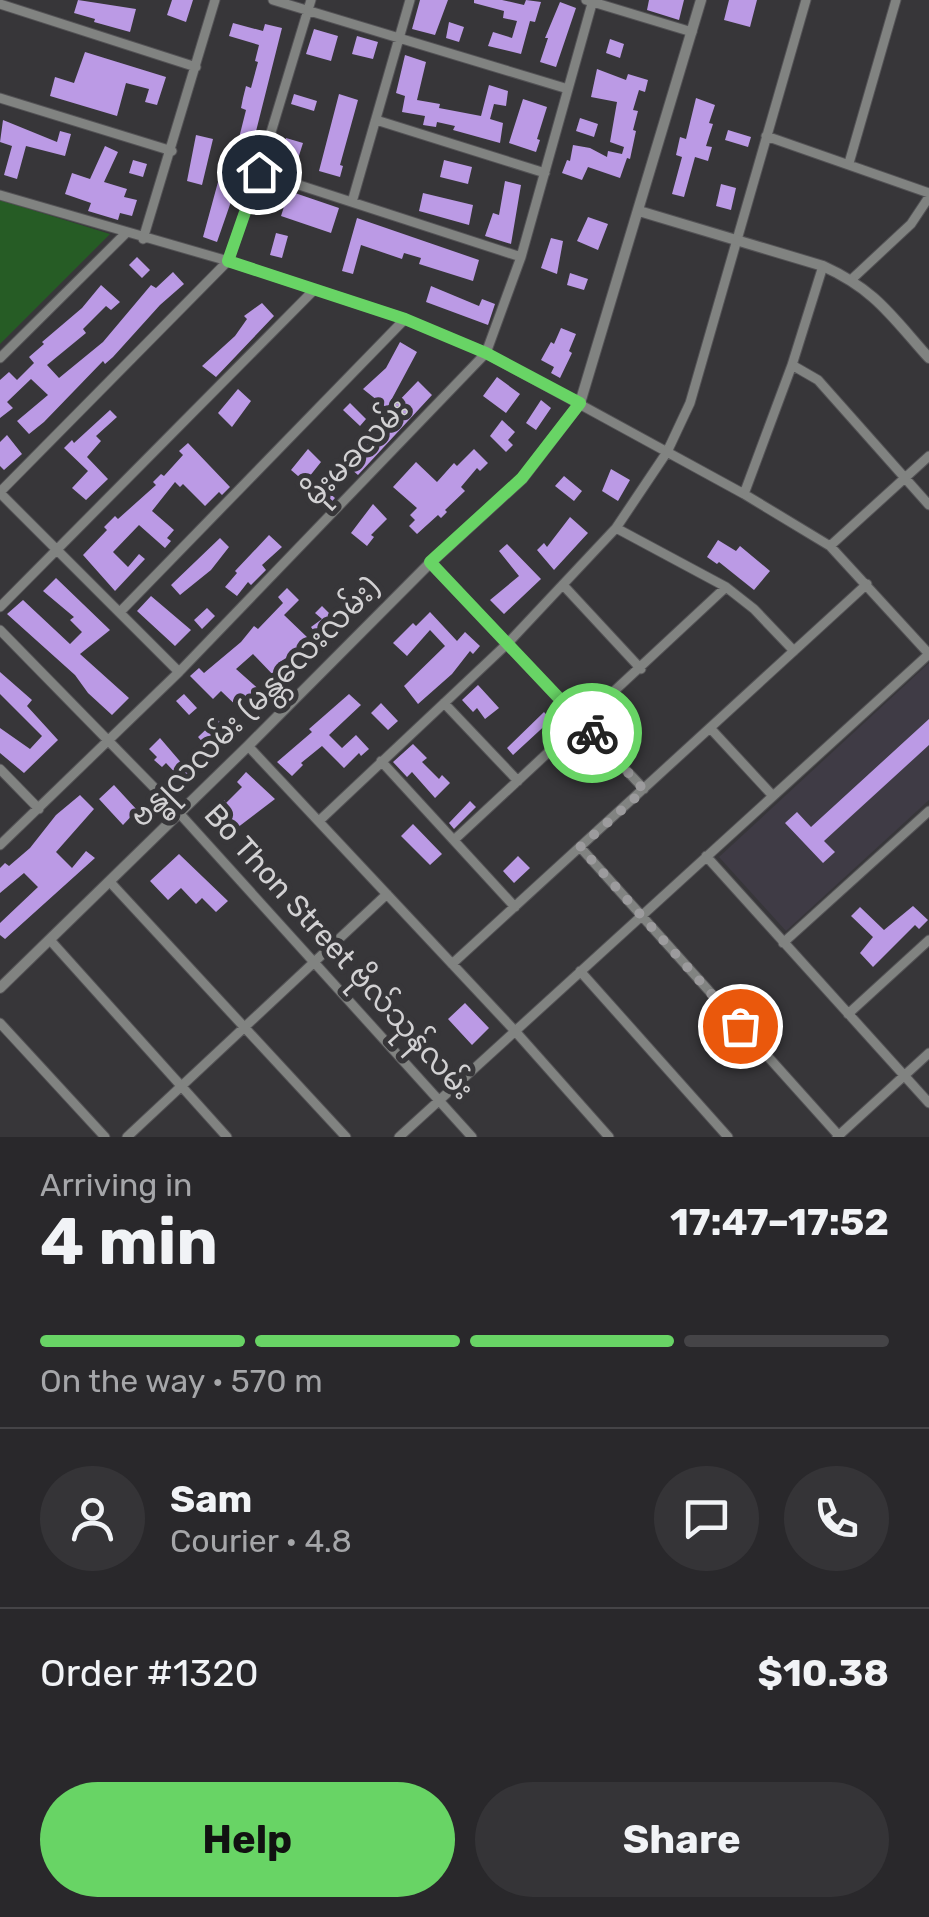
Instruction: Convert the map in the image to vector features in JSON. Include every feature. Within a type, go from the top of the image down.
[{"type":"street","points":[[143,239],[216,0]]},
{"type":"street","points":[[273,0],[309,5],[399,38],[568,89]]},
{"type":"street","points":[[352,202],[410,0]]},
{"type":"street","name":"ဗန္ဓုလလမ်း (မန္တလေးလမ်း)","points":[[0,988],[180,814],[430,562],[522,478],[580,403],[701,0]]},
{"type":"street","points":[[318,820],[564,586],[616,528],[667,452],[690,403],[806,0]]},
{"type":"street","points":[[849,163],[896,0]]},
{"type":"street","points":[[591,1],[692,32]]},
{"type":"street","name":"မိုးမခလမ်း","points":[[0,846],[179,672],[486,353],[521,257],[591,1]]},
{"type":"street","points":[[0,4],[196,67]]},
{"type":"street","points":[[179,672],[0,492],[228,261],[309,5]]},
{"type":"street","points":[[0,98],[172,151]]},
{"type":"street","points":[[376,120],[545,173]]},
{"type":"street","points":[[766,136],[929,195],[912,224],[852,279]]},
{"type":"street","points":[[259,172],[521,257]]},
{"type":"street","points":[[0,195],[228,261],[405,319],[486,353],[744,494],[830,546],[929,654],[399,1137]]},
{"type":"street","points":[[638,211],[823,266],[852,279],[878,299],[927,352]]},
{"type":"street","points":[[0,358],[126,233]]},
{"type":"street","points":[[744,494],[792,365],[823,266]]},
{"type":"street","points":[[0,607],[314,290]]},
{"type":"street","points":[[120,612],[405,319]]},
{"type":"street","points":[[792,365],[818,380],[929,505]]},
{"type":"street","points":[[830,546],[929,456]]},
{"type":"street","points":[[616,528],[726,587],[794,651]]},
{"type":"street","points":[[430,562],[644,790]]},
{"type":"street","points":[[452,964],[866,584]]},
{"type":"street","points":[[564,586],[640,669]]},
{"type":"street","points":[[454,840],[726,587]]},
{"type":"street","name":"Bo Thon Street ဗိုလ်သုန်လမ်း","points":[[0,630],[180,814],[472,1137]]},
{"type":"street","points":[[444,703],[518,781]]},
{"type":"street","points":[[711,729],[772,796]]},
{"type":"street","points":[[248,746],[608,1137]]},
{"type":"street","points":[[382,760],[514,907]]},
{"type":"street","points":[[0,769],[39,808]]},
{"type":"street","points":[[784,943],[929,811]]},
{"type":"street","points":[[580,847],[838,1136],[929,1053]]},
{"type":"street","points":[[706,856],[929,1102]]},
{"type":"street","points":[[110,882],[346,1137]]},
{"type":"street","points":[[127,1137],[387,894]]},
{"type":"street","points":[[50,940],[227,1137]]},
{"type":"street","points":[[848,1014],[929,940]]},
{"type":"street","points":[[580,971],[728,1137]]},
{"type":"street","points":[[0,1023],[105,1137]]},
{"type":"shaded area","points":[[929,663],[929,800],[786,931],[719,857]]},
{"type":"green space","points":[[0,200],[110,234],[0,344]]},
{"type":"building","points":[[78,0],[136,9],[130,32],[74,13]]},
{"type":"building","points":[[172,0],[193,0],[186,22],[167,15]]},
{"type":"building","points":[[420,0],[448,0],[435,35],[412,29]]},
{"type":"building","points":[[474,0],[524,5],[526,0],[541,2],[535,22],[530,21],[521,54],[488,46],[493,32],[512,38],[517,21],[503,18],[504,11]]},
{"type":"building","points":[[649,0],[684,0],[679,20],[647,10]]},
{"type":"building","points":[[729,0],[757,0],[750,27],[724,20]]},
{"type":"building","points":[[560,2],[576,8],[556,67],[540,62]]},
{"type":"building","points":[[449,22],[464,27],[459,42],[446,38]]},
{"type":"building","points":[[233,23],[263,31],[265,24],[282,28],[240,195],[234,193],[217,242],[203,237],[218,182],[236,150],[246,110],[241,108],[246,86],[251,88],[258,62],[255,61],[259,45],[229,36]]},
{"type":"building","points":[[314,29],[338,36],[331,61],[306,54]]},
{"type":"building","points":[[357,36],[378,42],[373,59],[352,54]]},
{"type":"building","points":[[610,39],[624,44],[620,58],[606,53]]},
{"type":"building","points":[[85,52],[166,77],[157,105],[145,102],[149,89],[126,83],[117,116],[50,96],[55,77],[74,83]]},
{"type":"building","points":[[405,55],[426,62],[417,100],[440,104],[439,108],[481,116],[489,85],[508,91],[506,106],[494,104],[490,119],[503,123],[500,143],[453,130],[455,126],[437,122],[436,127],[423,125],[425,116],[402,112],[405,96],[396,93]]},
{"type":"building","points":[[597,69],[626,80],[628,74],[648,80],[645,92],[639,90],[633,110],[638,111],[633,130],[636,131],[630,159],[627,158],[620,178],[588,167],[582,180],[562,173],[567,160],[570,161],[573,145],[607,157],[608,151],[622,154],[624,147],[610,142],[617,102],[591,97]]},
{"type":"building","points":[[294,94],[317,101],[314,111],[291,104]]},
{"type":"building","points":[[339,94],[358,100],[340,177],[319,171]]},
{"type":"building","points":[[696,98],[715,105],[706,146],[712,147],[708,161],[695,157],[684,197],[672,194],[682,157],[676,155],[680,137],[686,139]]},
{"type":"building","points":[[523,99],[547,107],[536,152],[509,143]]},
{"type":"building","points":[[580,118],[598,124],[594,137],[576,131]]},
{"type":"building","points":[[3,120],[57,142],[60,131],[71,134],[65,156],[26,146],[17,179],[4,175],[12,146],[0,142]]},
{"type":"building","points":[[728,130],[751,137],[748,147],[725,140]]},
{"type":"building","points":[[196,135],[213,139],[202,185],[187,181]]},
{"type":"building","points":[[286,138],[303,143],[297,162],[280,157]]},
{"type":"building","points":[[105,146],[118,152],[104,182],[127,189],[124,197],[137,200],[132,216],[120,213],[118,220],[88,211],[91,203],[65,194],[72,173],[90,179]]},
{"type":"building","points":[[133,160],[147,164],[143,177],[129,173]]},
{"type":"building","points":[[444,160],[472,167],[468,184],[440,177]]},
{"type":"building","points":[[505,181],[521,185],[511,244],[485,236],[493,213],[499,215]]},
{"type":"building","points":[[721,184],[736,188],[731,210],[716,206]]},
{"type":"building","points":[[289,191],[339,208],[331,233],[281,216]]},
{"type":"building","points":[[423,193],[473,205],[469,225],[419,211]]},
{"type":"building","points":[[588,217],[608,224],[598,250],[577,241]]},
{"type":"building","points":[[357,218],[479,260],[473,281],[419,264],[421,258],[404,253],[402,259],[361,245],[353,274],[342,271]]},
{"type":"building","points":[[276,233],[288,236],[282,258],[270,255]]},
{"type":"building","points":[[551,238],[563,241],[557,274],[541,268]]},
{"type":"building","points":[[137,257],[150,270],[142,278],[129,265]]},
{"type":"building","points":[[173,272],[184,284],[44,422],[29,434],[17,421],[48,395],[31,379],[7,402],[13,408],[0,418],[0,380],[9,372],[17,380],[34,363],[29,357],[42,342],[82,308],[101,285],[120,302],[111,310],[106,306],[83,329],[86,333],[47,365],[59,378],[103,342],[151,285],[156,288]]},
{"type":"building","points":[[570,273],[588,279],[584,290],[567,285]]},
{"type":"building","points":[[431,286],[479,306],[482,299],[495,304],[488,325],[426,302]]},
{"type":"building","points":[[262,303],[274,316],[216,377],[202,366],[235,336],[247,319],[244,316]]},
{"type":"building","points":[[561,328],[576,334],[560,378],[551,373],[554,367],[541,360]]},
{"type":"building","points":[[400,342],[417,352],[387,408],[363,389],[386,368]]},
{"type":"building","points":[[497,377],[520,394],[506,413],[483,396]]},
{"type":"building","points":[[418,381],[432,395],[358,475],[344,463],[352,454],[356,457],[396,414],[390,410]]},
{"type":"building","points":[[238,389],[251,401],[232,427],[218,413]]},
{"type":"building","points":[[541,400],[551,408],[536,430],[526,423]]},
{"type":"building","points":[[350,403],[366,419],[360,426],[343,410]]},
{"type":"building","points":[[110,410],[117,417],[96,436],[101,441],[87,457],[108,479],[86,500],[72,488],[88,471],[64,448]]},
{"type":"building","points":[[502,420],[515,432],[508,440],[513,445],[506,452],[490,436]]},
{"type":"building","points":[[7,435],[22,454],[4,470],[0,466],[0,442]]},
{"type":"building","points":[[188,443],[230,487],[205,506],[183,484],[180,487],[175,482],[152,511],[174,530],[167,538],[171,541],[165,548],[139,525],[113,552],[128,567],[139,554],[145,559],[115,591],[83,555],[115,516],[118,519],[156,485],[153,482],[183,455],[179,451]]},
{"type":"building","points":[[308,449],[321,462],[305,482],[291,470]]},
{"type":"building","points":[[474,449],[488,463],[480,471],[477,468],[461,487],[465,491],[441,518],[438,515],[417,534],[409,526],[415,520],[410,515],[417,508],[393,487],[416,462],[437,482]]},
{"type":"building","points":[[611,469],[630,480],[618,501],[602,491]]},
{"type":"building","points":[[564,476],[582,491],[574,501],[555,486]]},
{"type":"building","points":[[319,484],[335,498],[326,508],[310,495]]},
{"type":"building","points":[[373,504],[387,519],[371,535],[374,537],[367,546],[351,533]]},
{"type":"building","points":[[570,517],[588,533],[554,570],[537,550],[544,543],[547,547]]},
{"type":"building","points":[[269,535],[282,547],[262,565],[266,570],[251,585],[248,582],[237,596],[225,587]]},
{"type":"building","points":[[220,538],[229,547],[211,570],[180,595],[171,585]]},
{"type":"building","points":[[718,540],[736,551],[740,546],[770,571],[754,590],[707,557]]},
{"type":"building","points":[[507,544],[541,579],[504,614],[490,600],[519,576],[499,551]]},
{"type":"building","points":[[56,578],[110,630],[80,654],[129,698],[112,715],[75,675],[7,614],[23,600],[70,644],[82,632],[70,620],[74,617],[43,591]]},
{"type":"building","points":[[287,588],[299,600],[284,615],[308,638],[301,645],[304,647],[278,663],[286,671],[277,679],[253,654],[236,669],[262,692],[243,712],[221,691],[213,699],[190,676],[199,668],[204,673],[254,626],[258,629],[283,603],[278,597]]},
{"type":"building","points":[[151,596],[191,630],[175,646],[137,611]]},
{"type":"building","points":[[322,606],[336,620],[318,637],[311,627],[322,619],[315,613]]},
{"type":"building","points":[[207,608],[215,616],[202,629],[194,620]]},
{"type":"building","points":[[430,612],[457,641],[465,632],[480,646],[473,654],[470,651],[452,674],[418,704],[404,686],[445,646],[430,630],[407,656],[393,643]]},
{"type":"building","points":[[0,672],[32,700],[27,706],[58,740],[24,773],[0,753],[0,728],[30,749],[42,736],[0,694]]},
{"type":"building","points":[[478,685],[499,708],[485,719],[477,708],[473,712],[462,700]]},
{"type":"building","points":[[184,694],[197,708],[189,715],[176,701]]},
{"type":"building","points":[[349,694],[361,705],[329,735],[342,748],[356,735],[369,749],[344,768],[322,746],[292,776],[277,762]]},
{"type":"building","points":[[381,703],[398,721],[388,730],[371,713]]},
{"type":"building","points":[[544,712],[551,720],[513,755],[507,748]]},
{"type":"building","points":[[217,719],[226,729],[207,747],[198,737]]},
{"type":"building","points":[[929,719],[929,745],[824,841],[835,852],[823,863],[785,823],[797,812],[811,827]]},
{"type":"building","points":[[160,738],[184,766],[189,761],[196,768],[183,781],[166,763],[162,767],[154,760],[157,757],[149,749]]},
{"type":"building","points":[[413,744],[427,758],[422,762],[439,779],[442,775],[450,783],[435,798],[412,772],[407,777],[393,762]]},
{"type":"building","points":[[246,772],[275,799],[233,831],[236,834],[228,842],[209,820],[217,813],[214,809],[242,787],[237,782]]},
{"type":"building","points":[[114,785],[137,810],[123,825],[99,799]]},
{"type":"building","points":[[80,795],[94,809],[56,852],[72,868],[86,851],[95,858],[5,939],[0,935],[0,923],[38,887],[24,873],[0,893],[0,868],[5,863],[9,866],[30,848],[56,815]]},
{"type":"building","points":[[470,801],[476,807],[454,829],[449,823]]},
{"type":"building","points":[[413,824],[442,854],[430,865],[401,836]]},
{"type":"building","points":[[179,854],[228,901],[216,912],[202,898],[196,904],[181,888],[168,900],[150,881]]},
{"type":"building","points":[[518,856],[530,868],[514,883],[503,871]]},
{"type":"building","points":[[913,906],[928,920],[919,929],[915,925],[873,967],[860,953],[873,937],[851,916],[860,907],[884,930]]},
{"type":"building","points":[[465,1003],[489,1028],[472,1045],[448,1019]]},
{"type":"way so far","points":[[592,733],[644,790],[580,847],[740,1026]]},
{"type":"route","points":[[259,172],[228,261],[405,319],[486,353],[580,403],[522,478],[430,562],[592,733]]}]
